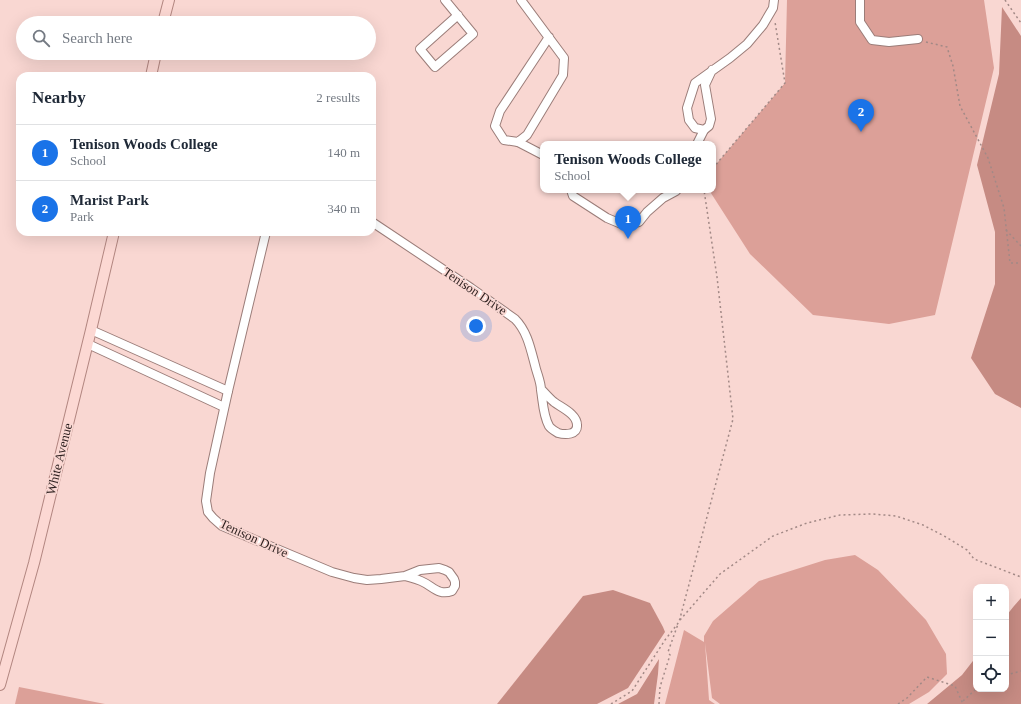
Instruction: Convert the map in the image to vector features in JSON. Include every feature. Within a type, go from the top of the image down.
[{"type":"main road","points":[[165,16],[169,0]]},
{"type":"main road","points":[[152,72],[154,60]]},
{"type":"main road","name":"White Avenue","points":[[0,685],[34,563],[113,236]]},
{"type":"street","points":[[445,0],[458,15],[473,34],[435,67],[420,49],[458,15]]},
{"type":"street","points":[[518,142],[527,135],[563,75],[564,58],[521,0]]},
{"type":"street","points":[[860,0],[860,22],[872,40],[889,42],[918,39]]},
{"type":"street","points":[[704,130],[695,128],[689,120],[687,108],[695,83],[747,44],[763,25],[774,4]]},
{"type":"street","points":[[540,153],[518,142],[504,140],[495,126],[500,111],[549,37]]},
{"type":"street","points":[[698,141],[704,130],[709,126],[711,119],[705,85],[712,70]]},
{"type":"street","points":[[572,193],[573,196],[607,218],[626,226],[638,222],[663,198],[672,193]]},
{"type":"street","name":"Tenison Drive","points":[[376,225],[471,288],[520,324],[529,344],[541,388],[542,402],[548,425],[551,429],[562,434],[572,434],[577,429],[575,418],[553,401],[541,388]]},
{"type":"street","name":"Tenison Drive","points":[[265,236],[224,407],[210,473],[206,501],[208,512],[222,526],[332,572],[367,580],[405,576],[420,570],[439,568],[449,572],[456,582],[452,591],[445,593],[422,581],[405,576]]},
{"type":"street","points":[[91,330],[228,391]]},
{"type":"street","points":[[88,344],[224,407]]},
{"type":"path","points":[[1005,0],[1021,23]]},
{"type":"path","points":[[716,165],[786,83],[774,4]]},
{"type":"path","points":[[918,39],[923,42],[947,48],[953,66],[960,106],[988,158],[1004,208],[1010,263],[1021,263]]},
{"type":"path","points":[[659,704],[660,687],[670,655],[668,652],[679,622],[733,419],[704,193]]},
{"type":"path","points":[[1006,230],[1021,246]]},
{"type":"path","points":[[611,704],[632,691],[665,640],[720,574],[773,536],[807,523],[840,515],[872,514],[896,516],[924,525],[946,537],[966,550],[974,559],[1021,576]]},
{"type":"path","points":[[1009,674],[1021,671]]},
{"type":"path","points":[[898,704],[907,698],[926,677],[956,686],[963,704]]},
{"type":"path","points":[[963,701],[973,692]]},
{"type":"shaded area","points":[[787,0],[984,0],[994,68],[935,315],[889,324],[813,315],[750,254],[711,193],[716,193],[716,164],[785,83]]},
{"type":"shaded area","points":[[1002,7],[1021,36],[1021,408],[995,394],[971,358],[995,284],[995,232],[977,165],[999,74]]},
{"type":"shaded area","points":[[855,555],[878,570],[926,620],[946,654],[947,674],[929,692],[909,704],[720,704],[712,698],[705,643],[709,700],[715,704],[665,704],[684,630],[704,642],[704,636],[713,621],[759,581],[825,560]]},
{"type":"shaded area","points":[[613,590],[650,603],[665,632],[628,688],[597,704],[497,704],[583,596]]},
{"type":"shaded area","points":[[1021,598],[1021,704],[927,704],[962,675],[973,661],[973,692],[1009,692],[1009,612]]},
{"type":"shaded area","points":[[659,659],[654,704],[618,704],[637,694]]},
{"type":"shaded area","points":[[19,687],[105,704],[15,704]]},
{"type":"place","name":"Marist Park","points":[[861,132]]},
{"type":"place","name":"Tenison Woods College","points":[[628,239]]}]
